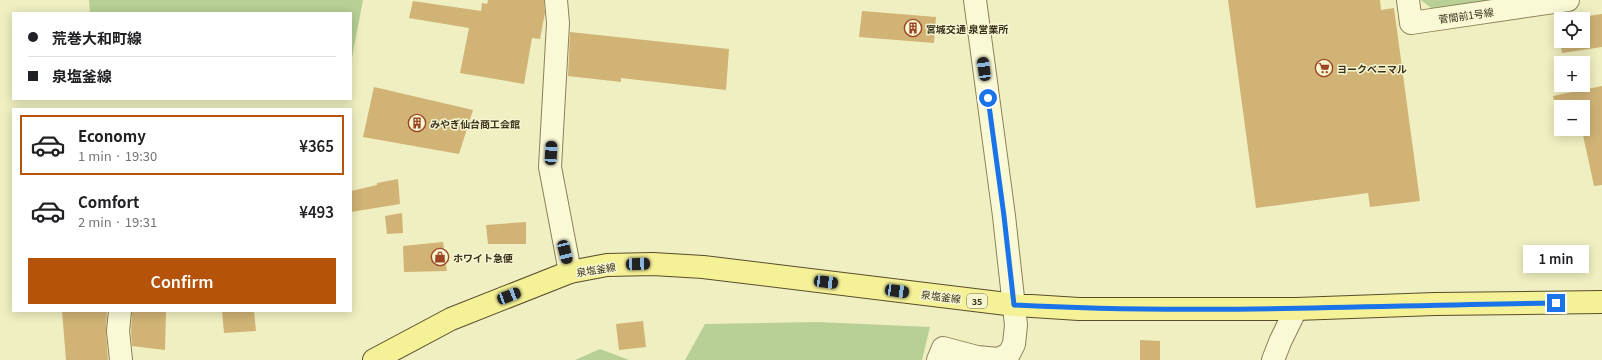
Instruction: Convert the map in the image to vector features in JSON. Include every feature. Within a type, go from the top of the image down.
[{"type":"main road","name":"泉塩釜線","points":[[374,360],[452,319],[570,272],[607,265],[653,264],[703,267],[1014,305],[1078,308],[1296,309],[1435,304],[1602,302]]},
{"type":"street","points":[[556,0],[558,23],[550,168],[570,272]]},
{"type":"street","points":[[940,354],[998,359],[1009,354],[1014,344],[1016,326],[1004,216],[975,0]]},
{"type":"street","name":"菅間前1号線","points":[[1408,0],[1411,23],[1568,0]]},
{"type":"street","points":[[1273,360],[1296,309]]},
{"type":"street","points":[[120,312],[118,332],[121,360]]},
{"type":"green space","points":[[89,0],[363,0],[352,58],[352,12],[90,12]]},
{"type":"green space","points":[[1421,0],[1497,0],[1435,11]]},
{"type":"green space","points":[[818,322],[930,327],[922,360],[685,360],[705,324]]},
{"type":"green space","points":[[600,349],[629,360],[575,360]]},
{"type":"building","points":[[488,0],[544,0],[545,13],[540,39],[532,38],[524,84],[460,73],[469,28],[409,18],[413,1],[481,11],[482,3],[487,4]]},
{"type":"building","points":[[1228,0],[1380,0],[1381,10],[1394,8],[1420,201],[1370,207],[1368,193],[1256,208]]},
{"type":"building","points":[[862,11],[936,17],[934,43],[859,37]]},
{"type":"building","points":[[1602,14],[1602,47],[1562,53],[1561,48],[1590,48],[1590,16]]},
{"type":"building","points":[[570,32],[729,49],[726,90],[621,78],[621,82],[568,76]]},
{"type":"building","points":[[1602,86],[1602,185],[1594,186],[1583,136],[1590,136],[1590,100],[1554,100],[1554,101],[1553,96],[1573,92],[1590,92],[1590,88]]},
{"type":"building","name":"みやぎ仙台商工会館","points":[[374,87],[473,110],[459,154],[363,137]]},
{"type":"building","points":[[398,179],[400,204],[352,212],[352,191],[377,185],[377,183]]},
{"type":"building","points":[[402,213],[403,233],[387,234],[385,216]]},
{"type":"building","points":[[526,222],[526,244],[488,244],[486,225]]},
{"type":"building","points":[[443,242],[447,271],[404,272],[403,246]]},
{"type":"building","points":[[62,312],[107,312],[106,332],[108,360],[66,360]]},
{"type":"building","points":[[132,312],[166,312],[165,350],[132,346]]},
{"type":"building","points":[[222,312],[254,312],[256,331],[224,333]]},
{"type":"building","points":[[643,321],[646,347],[619,350],[616,324]]},
{"type":"building","points":[[1140,340],[1160,341],[1160,360],[1140,360]]},
{"type":"place","name":"宮城交通 泉営業所","points":[[913,28]]},
{"type":"place","name":"ヨークベニマル","points":[[1324,68]]},
{"type":"place","name":"みやぎ仙台商工会館","points":[[417,123]]},
{"type":"place","name":"ホワイト急便","points":[[440,257]]},
{"type":"route","points":[[988,98],[1014,305],[1078,308],[1296,309],[1435,304],[1556,303]]}]
